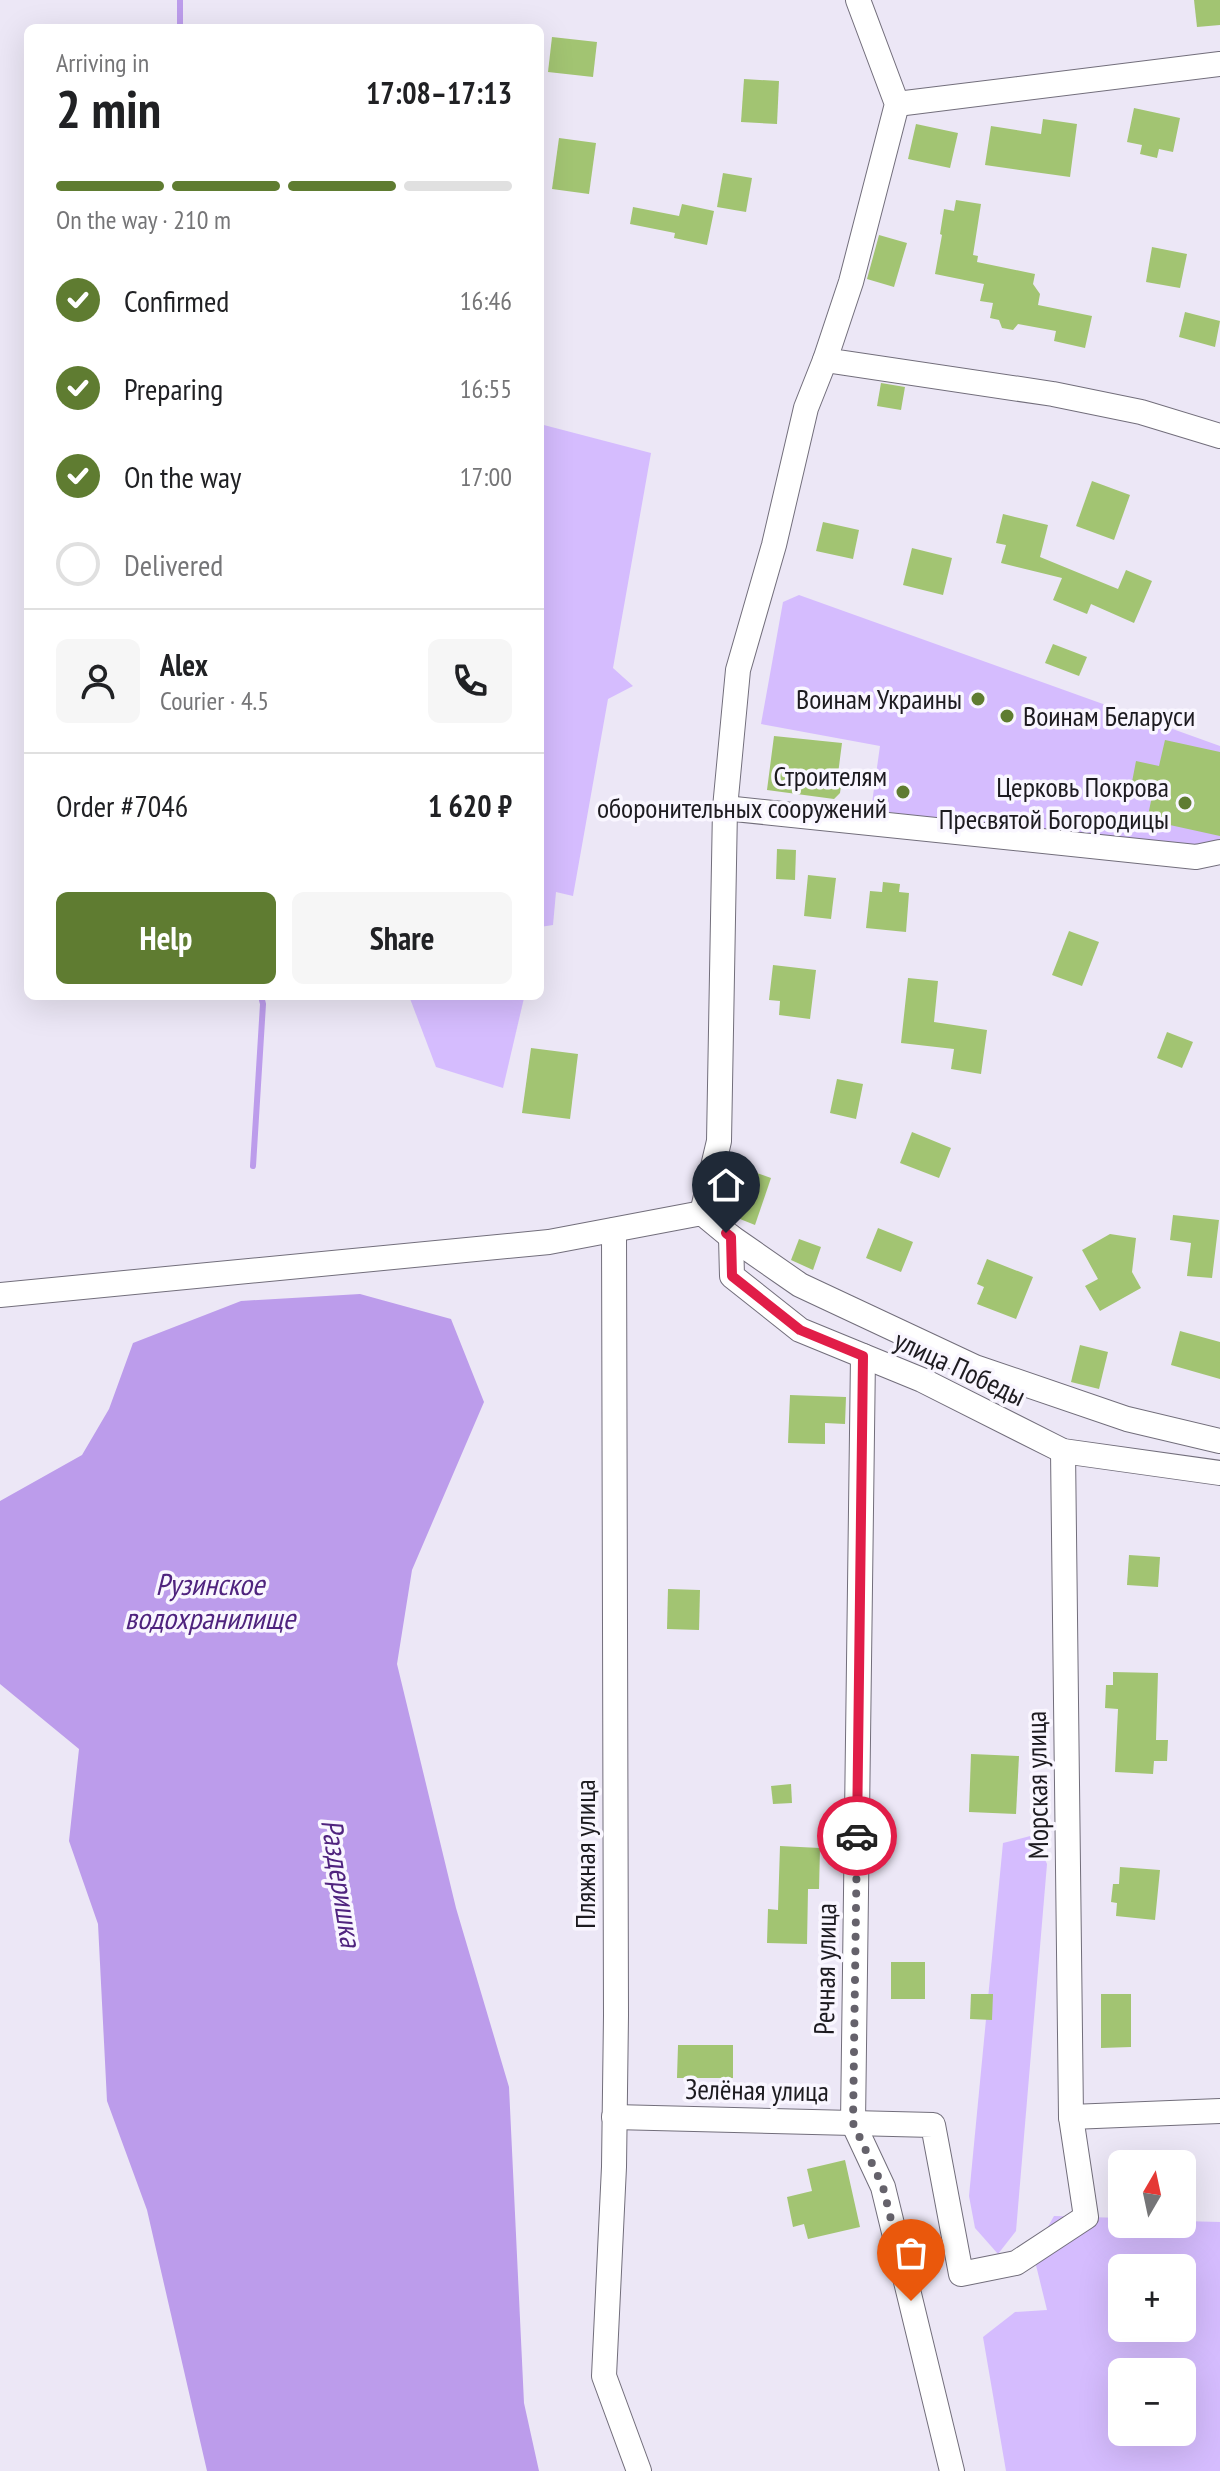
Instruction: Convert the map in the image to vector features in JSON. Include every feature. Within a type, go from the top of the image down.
[{"type":"street","points":[[702,1213],[719,1141],[725,808],[738,670],[774,545],[806,408],[851,282],[897,104],[858,0]]},
{"type":"street","points":[[897,104],[1220,64]]},
{"type":"street","points":[[825,360],[1053,394],[1141,412],[1220,436]]},
{"type":"street","points":[[725,808],[1196,857],[1220,852]]},
{"type":"street","points":[[0,1295],[549,1242],[702,1213]]},
{"type":"street","points":[[702,1213],[800,1285],[975,1367],[1127,1419],[1220,1441]]},
{"type":"street","name":"Пляжная улица","points":[[614,1230],[614,2117],[604,2376],[639,2471]]},
{"type":"street","name":"улица Победы","points":[[731,1237],[732,1276],[800,1330],[922,1380],[1063,1451],[1220,1473]]},
{"type":"street","name":"Речная улица","points":[[863,1356],[853,2123],[883,2187],[952,2471]]},
{"type":"street","name":"Морская улица","points":[[1063,1451],[1071,2117]]},
{"type":"street","points":[[1071,2117],[1220,2111]]},
{"type":"street","name":"Зелёная улица","points":[[614,2117],[933,2125],[961,2274],[1016,2263],[1086,2217],[1071,2117]]},
{"type":"shaded area","points":[[544,425],[651,453],[613,668],[633,686],[608,699],[573,896],[556,892],[553,925],[544,926]]},
{"type":"shaded area","points":[[799,595],[1220,746],[1220,845],[1199,851],[871,810],[880,746],[761,724],[783,602]]},
{"type":"shaded area","points":[[411,1000],[524,1000],[503,1088],[436,1067]]},
{"type":"shaded area","points":[[1034,1835],[1047,1864],[1016,2231],[998,2254],[975,2228],[969,2196],[1003,1843]]},
{"type":"shaded area","points":[[1054,2216],[1108,2218],[1108,2238],[1196,2238],[1196,2221],[1220,2222],[1220,2471],[1006,2471],[983,2337],[1015,2312],[1047,2310],[1033,2253]]},
{"type":"water","name":"Рузинское водохранилище","points":[[360,1294],[451,1319],[484,1402],[412,1570],[397,1664],[456,1908],[509,2087],[524,2403],[539,2471],[207,2471],[147,2210],[107,2101],[98,1924],[69,1841],[79,1749],[0,1684],[0,1501],[82,1455],[109,1409],[133,1343],[241,1301]]},
{"type":"building","points":[[1194,0],[1220,0],[1220,25],[1197,27]]},
{"type":"building","points":[[552,37],[597,42],[593,77],[548,72]]},
{"type":"building","points":[[744,79],[779,81],[777,124],[741,122]]},
{"type":"building","points":[[1134,108],[1180,118],[1173,152],[1159,149],[1157,158],[1140,154],[1142,145],[1127,142]]},
{"type":"building","points":[[1043,119],[1077,124],[1070,177],[985,165],[991,126],[1041,134]]},
{"type":"building","points":[[916,124],[958,133],[950,168],[908,159]]},
{"type":"building","points":[[559,138],[596,143],[589,194],[552,189]]},
{"type":"building","points":[[723,173],[752,178],[746,212],[717,207]]},
{"type":"building","points":[[956,200],[981,204],[973,255],[978,256],[977,262],[1035,274],[1033,284],[1040,294],[1038,305],[1092,316],[1085,348],[1054,341],[1056,331],[1018,324],[1013,330],[1002,328],[999,320],[990,318],[993,303],[980,301],[984,284],[935,274],[944,209],[954,211]]},
{"type":"building","points":[[682,204],[714,211],[707,245],[674,238],[675,233],[630,224],[633,207],[679,216]]},
{"type":"building","points":[[879,235],[907,243],[894,287],[867,279]]},
{"type":"building","points":[[1152,247],[1187,254],[1180,288],[1146,282]]},
{"type":"building","points":[[1185,312],[1220,321],[1215,347],[1179,337]]},
{"type":"building","points":[[881,383],[905,387],[901,410],[877,406]]},
{"type":"building","points":[[1092,481],[1130,495],[1114,540],[1076,526]]},
{"type":"building","points":[[1003,514],[1048,525],[1040,557],[1118,589],[1126,570],[1152,581],[1134,623],[1091,604],[1087,614],[1053,600],[1062,578],[1001,563],[1006,545],[996,543]]},
{"type":"building","points":[[823,522],[859,530],[853,559],[816,551]]},
{"type":"building","points":[[912,548],[952,558],[943,595],[903,585]]},
{"type":"building","points":[[1053,644],[1087,657],[1079,676],[1045,663]]},
{"type":"building","points":[[774,736],[842,743],[838,774],[842,779],[840,793],[834,799],[767,790]]},
{"type":"building","name":"Церковь Покрова Пресвятой Богородицы","points":[[1165,740],[1220,752],[1220,836],[1147,820],[1154,787],[1132,782],[1136,761],[1159,766]]},
{"type":"building","points":[[777,849],[796,850],[795,880],[776,879]]},
{"type":"building","points":[[808,875],[836,878],[831,919],[804,916]]},
{"type":"building","points":[[883,882],[900,884],[899,892],[909,893],[906,932],[866,928],[870,891],[882,892]]},
{"type":"building","points":[[1069,931],[1099,942],[1082,986],[1052,975]]},
{"type":"building","points":[[773,965],[816,970],[810,1019],[779,1015],[780,1001],[769,1000]]},
{"type":"building","points":[[908,978],[938,981],[934,1022],[987,1030],[981,1074],[951,1069],[954,1049],[901,1043]]},
{"type":"building","points":[[1167,1032],[1193,1042],[1182,1068],[1157,1058]]},
{"type":"building","points":[[531,1048],[578,1054],[570,1119],[522,1113]]},
{"type":"building","points":[[837,1079],[863,1084],[856,1119],[830,1113]]},
{"type":"building","points":[[912,1132],[951,1148],[939,1178],[900,1163]]},
{"type":"building","points":[[740,1167],[771,1178],[755,1225],[735,1217]]},
{"type":"building","points":[[1173,1215],[1219,1220],[1212,1278],[1187,1276],[1191,1243],[1170,1240]]},
{"type":"building","points":[[878,1228],[913,1242],[901,1272],[866,1258]]},
{"type":"building","points":[[1110,1234],[1136,1238],[1132,1272],[1141,1288],[1100,1311],[1085,1286],[1098,1279],[1082,1250]]},
{"type":"building","points":[[799,1239],[821,1247],[813,1270],[791,1260]]},
{"type":"building","points":[[987,1259],[1033,1277],[1016,1319],[977,1304],[984,1287],[977,1284]]},
{"type":"building","points":[[1180,1331],[1220,1342],[1220,1379],[1171,1365]]},
{"type":"building","points":[[1080,1345],[1108,1352],[1099,1389],[1071,1382]]},
{"type":"building","points":[[790,1395],[846,1397],[845,1424],[825,1423],[825,1444],[788,1443]]},
{"type":"building","points":[[1129,1555],[1160,1557],[1158,1587],[1127,1585]]},
{"type":"building","points":[[668,1589],[700,1590],[699,1630],[667,1629]]},
{"type":"building","points":[[1113,1672],[1158,1673],[1156,1740],[1168,1740],[1167,1761],[1154,1761],[1153,1774],[1115,1772],[1118,1709],[1105,1708],[1106,1685],[1113,1685]]},
{"type":"building","points":[[971,1754],[1019,1756],[1016,1814],[969,1812]]},
{"type":"building","points":[[791,1784],[792,1803],[773,1804],[771,1786]]},
{"type":"building","points":[[780,1846],[820,1848],[819,1889],[808,1889],[807,1944],[767,1943],[768,1909],[778,1910]]},
{"type":"building","points":[[1120,1867],[1160,1870],[1155,1920],[1116,1916],[1117,1903],[1111,1902],[1113,1884],[1119,1884]]},
{"type":"building","points":[[891,1962],[925,1962],[925,1999],[891,1999]]},
{"type":"building","points":[[971,1994],[993,1994],[992,2020],[970,2019]]},
{"type":"building","points":[[1101,1994],[1131,1994],[1131,2047],[1101,2048]]},
{"type":"building","points":[[678,2045],[733,2045],[733,2078],[677,2078]]},
{"type":"building","points":[[845,2160],[860,2227],[808,2239],[804,2224],[793,2227],[787,2197],[812,2191],[807,2169]]},
{"type":"waterway","name":"Раздеришка","points":[[180,0],[180,24]]},
{"type":"waterway","name":"Раздеришка","points":[[253,1166],[262,1000]]},
{"type":"way so far","points":[[857,1836],[853,2123],[883,2187],[911,2301]]},
{"type":"place","name":"Воинам Украины","points":[[978,699]]},
{"type":"place","name":"Воинам Беларуси","points":[[1007,716]]},
{"type":"place","name":"Строителям оборонительных сооружений","points":[[903,792]]},
{"type":"place","name":"Церковь Покрова Пресвятой Богородицы","points":[[1185,803]]},
{"type":"route","points":[[726,1233],[731,1237],[732,1276],[800,1330],[863,1356],[857,1836]]}]
